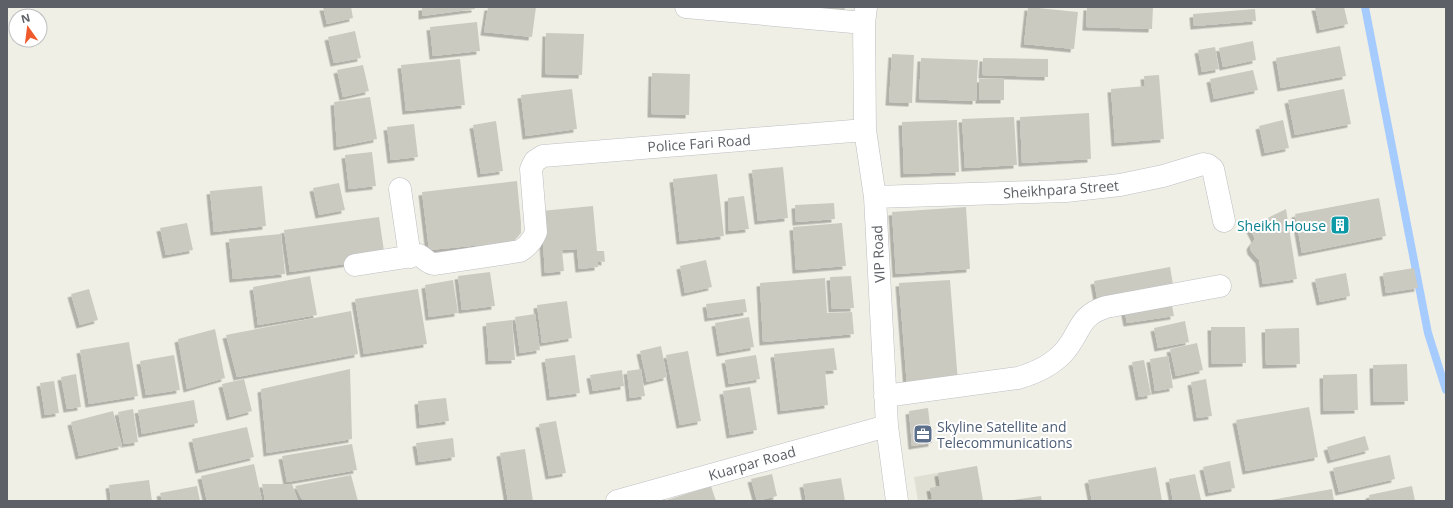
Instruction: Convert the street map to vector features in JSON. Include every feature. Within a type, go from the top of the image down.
[{"type":"street","points":[[686,7],[865,15]]},
{"type":"street","name":"VIP Road","points":[[865,15],[865,130],[875,197],[887,426],[897,501]]},
{"type":"street","name":"Police Fari Road","points":[[410,257],[423,257],[428,263],[435,264],[520,251],[526,248],[534,238],[536,232],[530,169],[535,161],[543,156],[865,130]]},
{"type":"street","name":"Sheikhpara Street","points":[[875,197],[1066,191],[1120,185],[1163,176],[1203,164],[1213,168],[1224,221]]},
{"type":"street","points":[[355,265],[410,257],[400,190]]},
{"type":"street","points":[[885,396],[1018,378],[1035,373],[1050,364],[1064,352],[1086,318],[1095,310],[1220,286]]},
{"type":"street","name":"Kuarpar Road","points":[[617,501],[887,426]]},
{"type":"shaded area","points":[[977,466],[983,501],[918,501],[914,477]]},
{"type":"building","points":[[323,7],[351,7],[353,18],[327,24]]},
{"type":"building","points":[[422,7],[475,7],[475,9],[422,16]]},
{"type":"building","points":[[488,7],[536,7],[532,37],[484,32]]},
{"type":"building","points":[[808,7],[845,7],[844,14]]},
{"type":"building","points":[[1028,7],[1078,12],[1074,49],[1024,44]]},
{"type":"building","points":[[1087,7],[1153,7],[1152,29],[1086,27]]},
{"type":"building","points":[[1315,7],[1344,7],[1348,24],[1320,30]]},
{"type":"building","points":[[1255,9],[1256,21],[1194,26],[1193,14]]},
{"type":"building","points":[[477,22],[480,51],[433,56],[430,27]]},
{"type":"building","points":[[355,31],[361,58],[334,63],[328,37]]},
{"type":"building","points":[[546,33],[584,34],[582,75],[545,74]]},
{"type":"building","points":[[1253,41],[1256,60],[1223,67],[1219,48]]},
{"type":"building","points":[[1340,46],[1346,76],[1281,88],[1276,58]]},
{"type":"building","points":[[1215,47],[1219,69],[1202,72],[1198,50]]},
{"type":"building","points":[[892,54],[914,55],[912,103],[889,102]]},
{"type":"building","points":[[921,58],[978,60],[976,101],[919,99]]},
{"type":"building","points":[[983,58],[1048,59],[1048,77],[982,75]]},
{"type":"building","points":[[460,59],[465,105],[406,111],[401,65]]},
{"type":"building","points":[[363,65],[369,91],[343,97],[337,70]]},
{"type":"building","points":[[1253,70],[1258,90],[1214,99],[1210,79]]},
{"type":"building","points":[[652,73],[690,74],[689,115],[651,114]]},
{"type":"building","points":[[1159,75],[1164,139],[1115,143],[1111,89],[1145,86],[1144,76]]},
{"type":"building","points":[[1004,78],[1004,100],[979,100],[979,79]]},
{"type":"building","points":[[572,89],[577,129],[526,136],[521,95]]},
{"type":"building","points":[[1344,89],[1351,124],[1295,135],[1288,100]]},
{"type":"building","points":[[370,97],[377,139],[337,147],[334,102]]},
{"type":"building","points":[[1089,113],[1091,159],[1022,163],[1020,117]]},
{"type":"building","points":[[1014,117],[1017,165],[965,168],[962,119]]},
{"type":"building","points":[[957,120],[959,172],[904,174],[902,122]]},
{"type":"building","points":[[1283,120],[1289,148],[1265,153],[1259,126]]},
{"type":"building","points":[[496,121],[503,171],[481,174],[473,125]]},
{"type":"building","points":[[414,124],[418,157],[391,160],[387,127]]},
{"type":"building","points":[[372,152],[376,186],[349,189],[345,155]]},
{"type":"building","points":[[783,167],[788,218],[758,221],[752,170]]},
{"type":"building","points":[[717,174],[724,236],[680,241],[673,179]]},
{"type":"building","points":[[517,181],[521,233],[513,242],[429,250],[422,192]]},
{"type":"building","points":[[339,183],[345,210],[319,215],[313,188]]},
{"type":"building","points":[[262,186],[266,226],[214,232],[210,191]]},
{"type":"building","points":[[744,196],[749,229],[729,231],[728,198]]},
{"type":"building","name":"Sheikh House","points":[[1379,198],[1386,236],[1302,253],[1295,214]]},
{"type":"building","points":[[834,203],[835,219],[796,222],[795,205]]},
{"type":"building","points":[[593,206],[597,251],[604,251],[605,262],[598,261],[598,267],[579,269],[577,249],[562,250],[564,271],[545,273],[541,211]]},
{"type":"building","points":[[966,207],[970,269],[896,274],[892,212]]},
{"type":"building","points":[[1286,209],[1297,279],[1263,284],[1259,260],[1251,251],[1250,246],[1255,239],[1249,227]]},
{"type":"building","points":[[379,217],[385,258],[290,272],[284,230]]},
{"type":"building","points":[[187,223],[193,250],[166,255],[160,228]]},
{"type":"building","points":[[842,223],[846,266],[796,270],[793,227]]},
{"type":"building","points":[[281,234],[285,274],[233,279],[229,239]]},
{"type":"building","points":[[706,260],[712,287],[685,293],[680,266]]},
{"type":"building","points":[[1170,267],[1174,290],[1098,303],[1094,281]]},
{"type":"building","points":[[1414,268],[1418,288],[1386,293],[1383,273]]},
{"type":"building","points":[[490,272],[495,306],[462,310],[458,276]]},
{"type":"building","points":[[1346,273],[1350,296],[1320,302],[1315,279]]},
{"type":"building","points":[[310,276],[317,315],[258,325],[253,287]]},
{"type":"building","points":[[851,276],[854,308],[832,309],[830,277]]},
{"type":"building","points":[[825,278],[827,313],[852,312],[854,334],[763,342],[760,283]]},
{"type":"building","points":[[453,280],[458,313],[429,317],[425,285]]},
{"type":"building","points":[[950,280],[958,382],[907,386],[899,283]]},
{"type":"building","points":[[89,289],[98,320],[80,325],[71,294]]},
{"type":"building","points":[[418,289],[427,344],[364,354],[355,299]]},
{"type":"building","points":[[745,299],[747,312],[708,318],[706,304]]},
{"type":"building","points":[[1171,300],[1174,316],[1127,323],[1124,308]]},
{"type":"building","points":[[567,301],[572,338],[542,343],[537,305]]},
{"type":"building","points":[[351,311],[358,354],[237,377],[226,335]]},
{"type":"building","points":[[535,314],[540,350],[520,353],[515,317]]},
{"type":"building","points":[[749,317],[754,347],[720,353],[715,323]]},
{"type":"building","points":[[512,320],[515,360],[489,361],[486,323]]},
{"type":"building","points":[[1185,321],[1189,342],[1158,348],[1154,328]]},
{"type":"building","points":[[1211,327],[1245,327],[1246,363],[1212,364]]},
{"type":"building","points":[[1299,328],[1300,364],[1266,365],[1265,329]]},
{"type":"building","points":[[215,329],[225,378],[187,389],[178,339]]},
{"type":"building","points":[[129,342],[138,396],[89,404],[80,350]]},
{"type":"building","points":[[1197,343],[1203,370],[1176,376],[1170,349]]},
{"type":"building","points":[[661,346],[667,377],[647,382],[640,351]]},
{"type":"building","points":[[834,348],[837,370],[825,371],[828,405],[781,411],[774,354]]},
{"type":"building","points":[[688,351],[701,421],[680,425],[666,355]]},
{"type":"building","points":[[174,355],[180,390],[146,395],[140,361]]},
{"type":"building","points":[[575,355],[580,393],[550,397],[545,359]]},
{"type":"building","points":[[756,355],[760,379],[729,384],[725,360]]},
{"type":"building","points":[[1168,356],[1173,388],[1155,391],[1150,359]]},
{"type":"building","points":[[1144,360],[1151,395],[1139,397],[1132,362]]},
{"type":"building","points":[[1407,364],[1408,401],[1374,402],[1373,365]]},
{"type":"building","points":[[350,369],[352,439],[267,453],[261,389]]},
{"type":"building","points":[[641,369],[645,396],[630,398],[627,371]]},
{"type":"building","points":[[622,370],[624,386],[593,391],[590,375]]},
{"type":"building","points":[[76,374],[81,407],[67,409],[61,377]]},
{"type":"building","points":[[1357,374],[1358,410],[1324,411],[1323,375]]},
{"type":"building","points":[[244,379],[252,411],[230,417],[222,384]]},
{"type":"building","points":[[1206,379],[1212,416],[1197,418],[1191,382]]},
{"type":"building","points":[[54,381],[59,413],[45,415],[40,383]]},
{"type":"building","points":[[750,387],[757,430],[730,435],[723,391]]},
{"type":"building","points":[[446,398],[449,421],[420,425],[418,401]]},
{"type":"building","points":[[194,400],[198,423],[142,434],[138,410]]},
{"type":"building","points":[[1309,407],[1318,457],[1246,471],[1236,420]]},
{"type":"building","points":[[928,408],[932,443],[912,446],[909,411]]},
{"type":"building","points":[[133,409],[138,442],[124,444],[118,412]]},
{"type":"building","points":[[113,411],[122,446],[79,456],[71,422]]},
{"type":"building","points":[[556,421],[566,473],[549,476],[539,424]]},
{"type":"building","points":[[247,427],[254,457],[199,470],[192,439]]},
{"type":"building","points":[[1365,436],[1369,450],[1331,460],[1327,447]]},
{"type":"building","points":[[453,438],[455,457],[419,462],[416,443]]},
{"type":"building","points":[[352,444],[357,470],[287,482],[282,456]]},
{"type":"building","points":[[525,449],[533,501],[508,501],[500,453]]},
{"type":"building","points":[[1390,455],[1395,479],[1339,492],[1333,468]]},
{"type":"building","points":[[1230,461],[1235,488],[1209,493],[1203,467]]},
{"type":"building","points":[[254,464],[262,501],[207,501],[201,476]]},
{"type":"building","points":[[977,466],[983,501],[924,501],[932,499],[930,488],[940,486],[938,473]]},
{"type":"building","points":[[1156,467],[1162,501],[1092,501],[1088,480]]},
{"type":"building","points":[[772,474],[777,496],[757,501],[751,479]]},
{"type":"building","points":[[1195,474],[1201,500],[1173,501],[1169,479]]},
{"type":"building","points":[[351,475],[358,501],[303,501],[295,486]]},
{"type":"building","points":[[841,478],[845,501],[806,501],[803,484]]},
{"type":"building","points":[[149,480],[152,501],[111,501],[109,485]]},
{"type":"building","points":[[262,484],[292,484],[298,501],[265,501]]},
{"type":"building","points":[[197,486],[200,501],[162,501],[160,493]]},
{"type":"building","points":[[711,486],[716,501],[664,501]]},
{"type":"building","points":[[1412,486],[1415,501],[1370,501],[1369,495]]},
{"type":"building","points":[[1332,489],[1334,501],[1271,501],[1271,500]]},
{"type":"building","points":[[1041,496],[1042,501],[1013,501],[1013,500]]},
{"type":"waterway","points":[[1365,7],[1428,333],[1446,390]]},
{"type":"place","name":"Sheikh House","points":[[1340,225]]},
{"type":"place","name":"Skyline Satellite and Telecommunications","points":[[923,434]]}]
